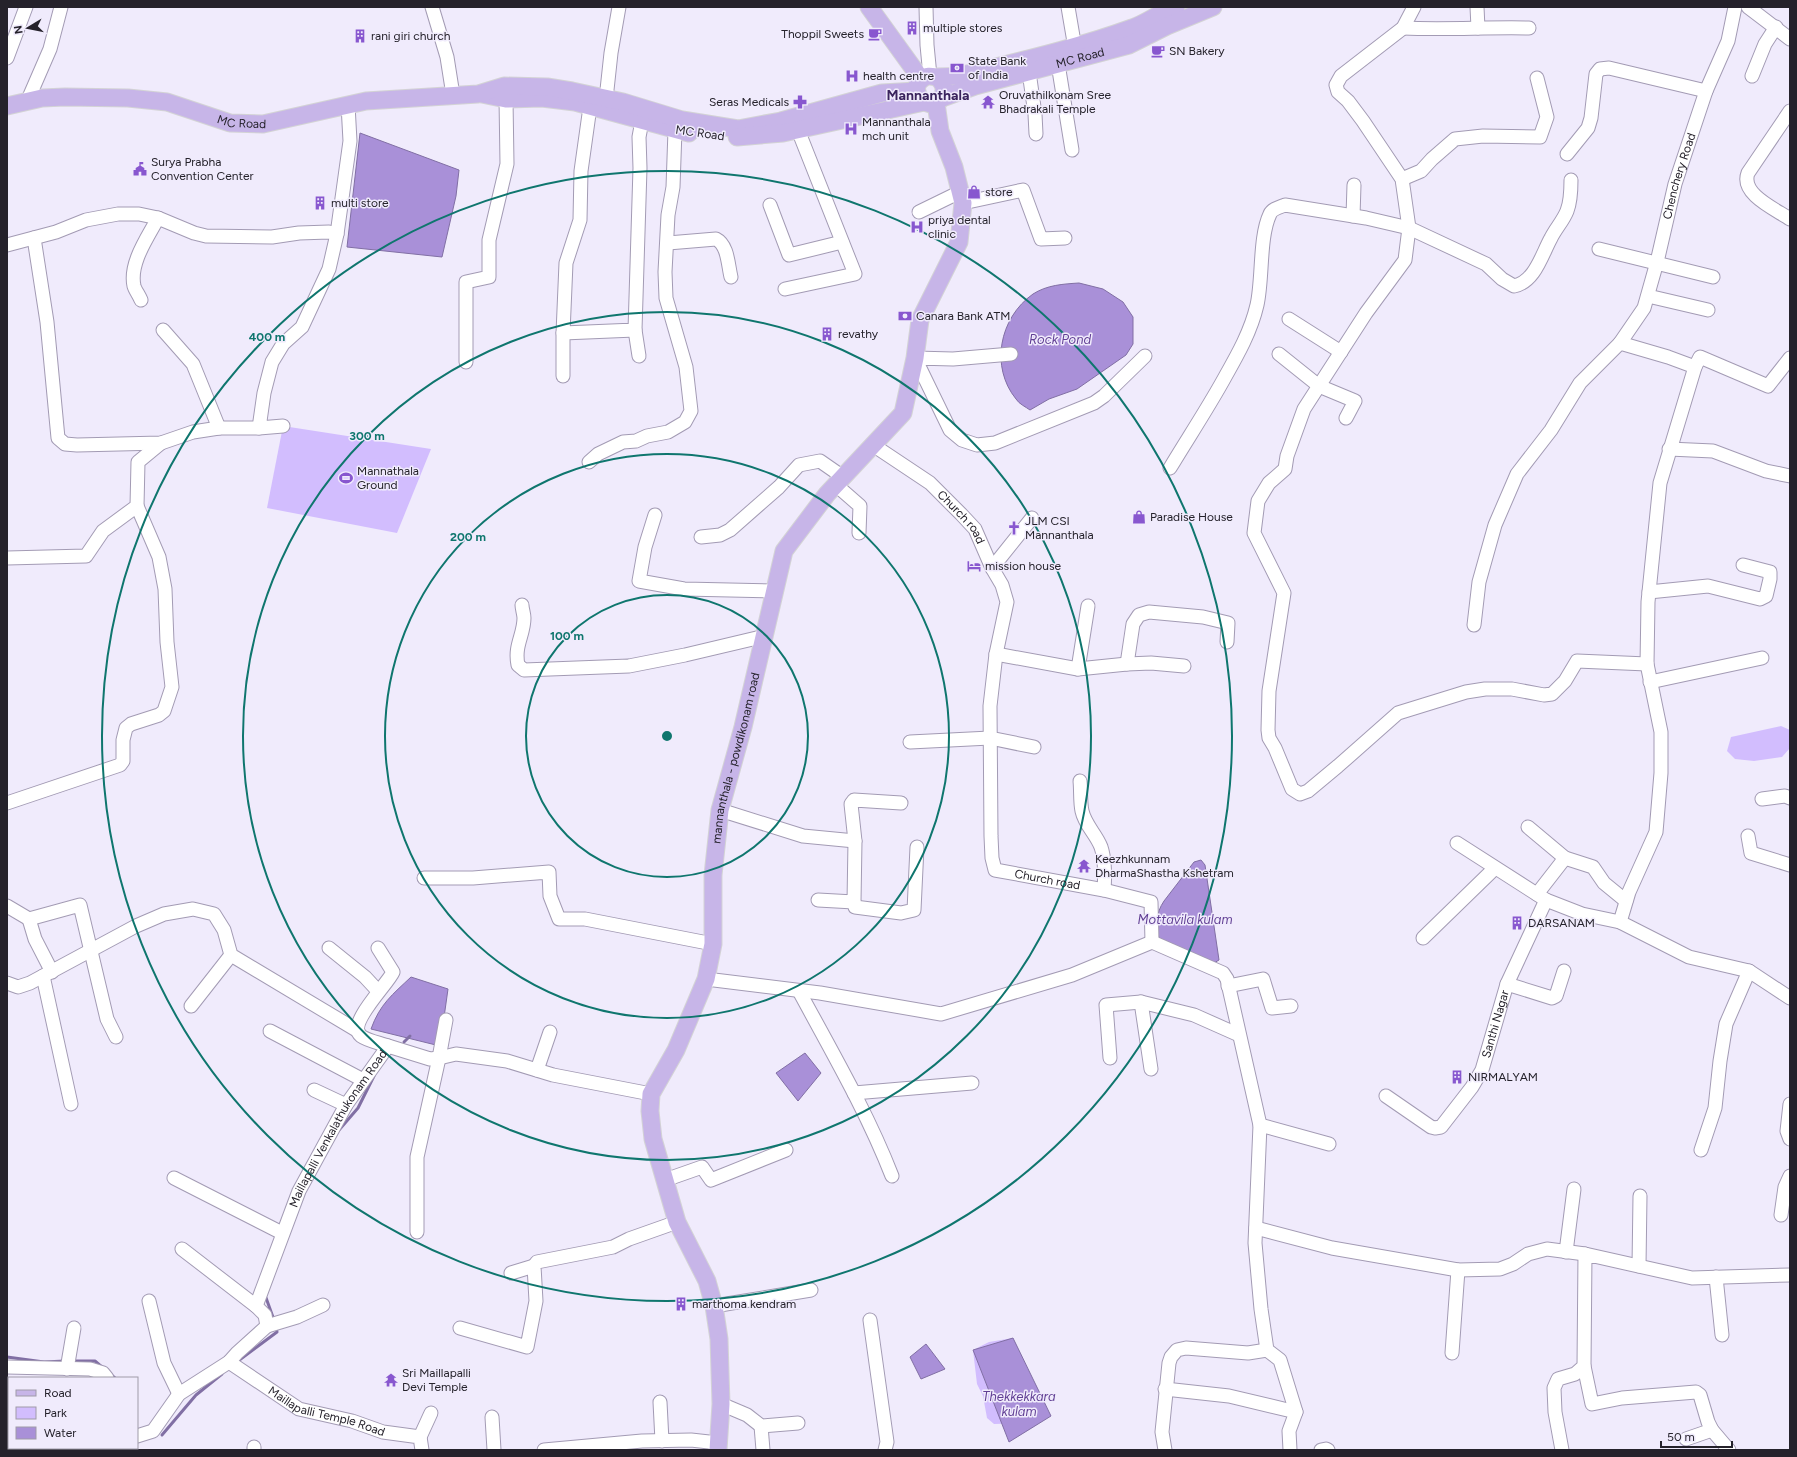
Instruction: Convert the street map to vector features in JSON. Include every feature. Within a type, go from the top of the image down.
[{"type":"main road","points":[[869,7],[930,89]]},
{"type":"main road","name":"MC Road","points":[[478,94],[504,86],[548,87],[623,102],[682,120],[738,129],[781,122],[882,93],[975,86],[1129,45],[1167,26],[1213,7]]},
{"type":"main road","name":"MC Road","points":[[7,106],[42,98],[128,98],[167,102],[230,123],[246,125],[263,124],[348,105],[373,101],[478,94],[506,99],[542,98],[575,102],[675,130],[724,137],[763,136],[798,130],[930,89],[966,75],[1075,48],[1134,28],[1168,8]]},
{"type":"main road","name":"mannanthala - powdikonam road","points":[[718,1446],[721,1404],[719,1339],[714,1306],[707,1281],[677,1222],[650,1124],[652,1094],[676,1050],[706,980],[713,944],[713,875],[720,810],[744,727],[784,551],[840,481],[903,413],[915,358],[920,320],[959,242],[962,197],[954,167],[940,131],[930,89]]},
{"type":"street","points":[[7,58],[26,7]]},
{"type":"street","points":[[27,102],[50,49],[61,7]]},
{"type":"street","points":[[432,7],[447,57],[453,95]]},
{"type":"street","points":[[606,99],[611,53],[619,7]]},
{"type":"street","points":[[926,7],[930,89]]},
{"type":"street","points":[[1068,7],[1075,48]]},
{"type":"street","points":[[1414,7],[1404,28],[1341,76],[1336,85],[1338,92],[1348,101],[1363,121],[1402,179],[1409,228],[1406,260],[1366,313],[1304,409],[1287,456],[1285,469],[1269,483],[1258,502],[1254,533],[1284,592],[1269,691],[1269,738],[1275,748],[1292,789],[1300,794],[1308,791],[1398,713],[1466,692],[1485,689],[1512,689],[1544,695],[1552,694],[1565,681],[1577,661],[1647,664]]},
{"type":"street","points":[[1477,7],[1478,28]]},
{"type":"street","name":"Chenchery Road","points":[[1474,625],[1479,582],[1495,525],[1518,474],[1551,430],[1580,383],[1620,343],[1644,308],[1657,262],[1675,184],[1706,91],[1728,41],[1735,7]]},
{"type":"street","points":[[1748,7],[1790,39]]},
{"type":"street","points":[[1752,76],[1765,44],[1776,27]]},
{"type":"street","points":[[1404,28],[1432,30],[1529,28]]},
{"type":"street","points":[[1058,64],[1072,150]]},
{"type":"street","points":[[1567,154],[1588,128],[1596,74],[1600,68],[1609,68],[1706,91]]},
{"type":"street","points":[[1029,72],[1035,114],[1036,134]]},
{"type":"street","points":[[1402,179],[1421,171],[1455,139],[1483,136],[1540,138],[1547,117],[1537,78]]},
{"type":"street","points":[[466,362],[466,282],[489,277],[488,240],[507,164],[506,99]]},
{"type":"street","points":[[259,428],[264,393],[272,362],[282,344],[302,326],[329,269],[337,234],[350,141],[348,105]]},
{"type":"street","points":[[563,376],[566,263],[580,220],[581,172],[590,107]]},
{"type":"street","points":[[1790,111],[1748,173],[1746,180],[1751,192],[1790,219]]},
{"type":"street","points":[[639,356],[635,330],[640,168],[639,137],[642,121]]},
{"type":"street","points":[[589,462],[598,454],[623,442],[636,441],[647,436],[668,432],[684,422],[691,411],[686,367],[666,298],[665,272],[668,243],[668,215],[673,187],[675,130]]},
{"type":"street","points":[[785,289],[855,274],[798,130]]},
{"type":"street","points":[[1170,468],[1243,346],[1252,325],[1258,300],[1264,237],[1270,213],[1285,206],[1353,216],[1409,228],[1486,264],[1508,283],[1514,286],[1524,283],[1536,267],[1552,236],[1563,220],[1568,210],[1570,199],[1570,180]]},
{"type":"street","points":[[1353,216],[1354,185]]},
{"type":"street","points":[[919,212],[962,197],[1023,190],[1041,239],[1065,238]]},
{"type":"street","points":[[770,205],[789,255],[842,242]]},
{"type":"street","points":[[7,245],[56,232],[86,220],[109,215],[140,214],[158,218],[194,233],[206,236],[272,237],[299,233],[329,232],[337,234]]},
{"type":"street","points":[[141,300],[134,286],[137,258],[158,218]]},
{"type":"street","points":[[34,238],[47,322],[58,438],[65,444],[161,443],[193,432],[219,428],[259,428],[283,426]]},
{"type":"street","points":[[668,243],[716,239],[721,241],[724,247],[731,276]]},
{"type":"street","points":[[1599,249],[1657,262],[1713,277]]},
{"type":"street","points":[[1648,296],[1708,310]]},
{"type":"street","points":[[1289,318],[1341,352]]},
{"type":"street","points":[[163,330],[193,364],[219,428]]},
{"type":"street","points":[[563,333],[635,330]]},
{"type":"street","points":[[1620,343],[1668,357],[1695,367]]},
{"type":"street","points":[[1011,354],[953,360],[915,358],[950,430],[962,440],[978,445],[996,444],[1094,403],[1104,396],[1145,356]]},
{"type":"street","points":[[1279,354],[1319,386],[1355,401],[1346,418]]},
{"type":"street","points":[[1620,922],[1626,901],[1656,832],[1661,773],[1660,732],[1647,664],[1649,592],[1660,483],[1669,449],[1695,367],[1700,357],[1768,386],[1790,358]]},
{"type":"street","points":[[7,803],[120,765],[123,761],[123,740],[126,728],[131,724],[159,715],[164,711],[172,687],[167,642],[165,589],[159,557],[137,506],[138,462],[161,443]]},
{"type":"street","name":"Church road","points":[[873,445],[930,483],[975,529],[992,568],[1002,585],[1007,602],[996,654],[990,706],[991,836],[992,858],[995,870],[1104,890],[1151,902],[1152,942]]},
{"type":"street","points":[[1669,449],[1713,451],[1766,471],[1790,476]]},
{"type":"street","points":[[701,537],[720,536],[730,530],[779,487],[799,465],[820,461],[840,481],[860,506],[860,533]]},
{"type":"street","points":[[8,560],[86,556],[103,531],[137,506]]},
{"type":"street","points":[[655,515],[645,547],[639,581],[684,589],[775,591]]},
{"type":"street","points":[[992,568],[1032,518]]},
{"type":"street","points":[[1649,592],[1708,586],[1760,599],[1766,596],[1770,572],[1743,565]]},
{"type":"street","points":[[522,605],[524,618],[523,626],[516,653],[518,665],[524,670],[629,666],[685,656],[765,636]]},
{"type":"street","points":[[1078,669],[1088,606]]},
{"type":"street","points":[[1126,664],[1133,624],[1139,615],[1149,612],[1203,617],[1228,623],[1227,642]]},
{"type":"street","points":[[996,654],[1078,669],[1126,664],[1184,666]]},
{"type":"street","points":[[1650,682],[1762,658]]},
{"type":"street","points":[[910,742],[990,738],[1034,747]]},
{"type":"street","points":[[1080,781],[1082,811],[1086,822],[1093,831],[1101,847],[1105,878],[1104,890]]},
{"type":"street","points":[[1762,799],[1785,796],[1790,798]]},
{"type":"street","points":[[901,804],[854,800],[852,804],[855,841],[855,907],[901,913],[914,910],[917,848]]},
{"type":"street","points":[[720,810],[803,836],[855,841]]},
{"type":"street","points":[[1528,828],[1565,858],[1593,867],[1604,883],[1626,901]]},
{"type":"street","points":[[1748,836],[1751,853],[1790,865]]},
{"type":"street","points":[[1457,843],[1541,897],[1582,914],[1620,922],[1689,957],[1749,971],[1790,998]]},
{"type":"street","name":"Santhi Nagar","points":[[1386,1096],[1431,1127],[1435,1128],[1441,1127],[1472,1087],[1482,1070],[1508,984],[1541,897],[1565,858]]},
{"type":"street","points":[[1423,938],[1495,868]]},
{"type":"street","points":[[424,878],[473,878],[549,872],[550,896],[558,919],[585,918],[713,944]]},
{"type":"street","points":[[818,900],[854,902]]},
{"type":"street","points":[[7,906],[29,918],[80,904],[107,1019],[116,1037]]},
{"type":"street","points":[[7,983],[18,987],[30,983],[136,926],[164,914],[193,909],[214,914],[224,930],[230,955],[358,1031],[362,1036],[388,1046]]},
{"type":"street","points":[[29,918],[48,974],[71,1104]]},
{"type":"street","points":[[706,980],[799,991],[941,1014],[1072,975],[1152,942],[1223,974],[1226,978],[1228,986],[1260,1125],[1255,1243],[1257,1272],[1267,1350],[1280,1360],[1296,1412],[1289,1431],[1290,1450]]},
{"type":"street","points":[[329,948],[365,977],[378,991]]},
{"type":"street","points":[[358,1031],[357,1024],[378,991],[393,972],[378,948]]},
{"type":"street","points":[[191,1006],[230,955]]},
{"type":"street","points":[[1508,984],[1552,998],[1556,996],[1564,971]]},
{"type":"street","points":[[1701,1150],[1715,1108],[1726,1024],[1749,971]]},
{"type":"street","points":[[1228,986],[1263,980],[1272,1008],[1291,1006]]},
{"type":"street","points":[[799,991],[854,1093],[880,1146],[892,1176]]},
{"type":"street","points":[[1110,1058],[1106,1005],[1141,1002],[1194,1015],[1239,1035]]},
{"type":"street","points":[[1141,1002],[1151,1068]]},
{"type":"street","points":[[417,1232],[417,1157],[446,1020]]},
{"type":"street","points":[[270,1031],[362,1080]]},
{"type":"street","points":[[537,1070],[550,1032]]},
{"type":"street","name":"Maillapalli Venkalathukonam Road","points":[[256,1306],[282,1233],[299,1191],[346,1105],[362,1080],[388,1046],[430,1059],[456,1054],[507,1061],[553,1075],[652,1094]]},
{"type":"street","points":[[854,1093],[972,1083]]},
{"type":"street","points":[[314,1090],[346,1105]]},
{"type":"street","points":[[1790,1104],[1787,1131],[1790,1139]]},
{"type":"street","points":[[1260,1125],[1329,1144]]},
{"type":"street","points":[[665,1180],[702,1167],[711,1180],[786,1150]]},
{"type":"street","points":[[1782,1216],[1784,1187],[1790,1176]]},
{"type":"street","points":[[174,1178],[282,1233]]},
{"type":"street","points":[[1566,1252],[1574,1189]]},
{"type":"street","points":[[1639,1266],[1640,1196]]},
{"type":"street","points":[[511,1273],[534,1266],[541,1260],[613,1247],[629,1239],[677,1222]]},
{"type":"street","points":[[1256,1228],[1332,1248],[1458,1270],[1500,1269],[1514,1264],[1528,1254],[1547,1249],[1584,1254],[1692,1278],[1790,1275]]},
{"type":"street","points":[[182,1249],[256,1306],[265,1315],[267,1326]]},
{"type":"street","points":[[1584,1254],[1584,1366],[1592,1404],[1622,1398],[1696,1392],[1700,1395],[1705,1416],[1712,1430],[1729,1450]]},
{"type":"street","points":[[460,1328],[527,1347],[536,1301],[534,1266]]},
{"type":"street","points":[[1452,1353],[1458,1270]]},
{"type":"street","points":[[1716,1277],[1722,1335]]},
{"type":"street","points":[[714,1306],[811,1290]]},
{"type":"street","points":[[149,1301],[164,1363],[179,1394]]},
{"type":"street","points":[[138,1436],[153,1431],[179,1394],[229,1362],[267,1326],[297,1317],[323,1305]]},
{"type":"street","points":[[870,1320],[887,1442],[885,1450]]},
{"type":"street","points":[[67,1369],[74,1328]]},
{"type":"street","points":[[1165,1450],[1162,1432],[1166,1403],[1165,1389],[1169,1362],[1177,1350],[1186,1348],[1248,1353],[1267,1350]]},
{"type":"street","name":"Maillapalli Temple Road","points":[[229,1362],[299,1408],[352,1421],[421,1444]]},
{"type":"street","points":[[1562,1450],[1555,1412],[1554,1388],[1558,1380],[1575,1374],[1584,1366]]},
{"type":"street","points":[[7,1367],[90,1369],[103,1373],[106,1377]]},
{"type":"street","points":[[1165,1389],[1229,1396],[1296,1412]]},
{"type":"street","points":[[660,1402],[662,1440]]},
{"type":"street","points":[[721,1404],[747,1415],[761,1426],[798,1423]]},
{"type":"street","points":[[421,1444],[431,1413]]},
{"type":"street","points":[[492,1417],[494,1450]]},
{"type":"street","points":[[761,1426],[763,1450]]},
{"type":"street","points":[[1686,1440],[1712,1430]]},
{"type":"street","points":[[544,1450],[662,1440],[718,1446]]},
{"type":"street","points":[[1321,1450],[1328,1450]]},
{"type":"green space","name":"Mannathala Ground","points":[[283,426],[431,449],[397,533],[267,508]]},
{"type":"green space","points":[[1781,726],[1790,730],[1790,748],[1782,757],[1754,761],[1735,759],[1727,751],[1731,737]]},
{"type":"green space","name":"Thekkekkara kulam","points":[[1013,1338],[1025,1366],[1023,1423],[994,1424],[987,1418],[983,1396],[977,1384],[973,1350],[989,1342]]},
{"type":"water","points":[[360,133],[459,170],[456,196],[442,257],[347,247]]},
{"type":"water","name":"Rock Pond","points":[[1079,283],[1103,289],[1123,302],[1133,317],[1133,344],[1126,355],[1077,389],[1049,399],[1030,410],[1016,399],[1008,386],[1003,372],[1001,358],[1002,344],[1006,329],[1012,316],[1021,304],[1033,294],[1049,287]]},
{"type":"water","name":"Mottavila kulam","points":[[1201,860],[1205,865],[1219,960],[1214,963],[1159,938],[1157,928],[1158,915],[1164,901],[1194,862]]},
{"type":"water","points":[[411,977],[448,989],[440,1046],[371,1029],[383,1006]]},
{"type":"water","points":[[805,1053],[821,1073],[798,1101],[776,1073]]},
{"type":"water","name":"Thekkekkara kulam","points":[[1013,1338],[1051,1416],[1009,1442],[973,1350]]},
{"type":"water","points":[[926,1344],[945,1369],[921,1379],[910,1357]]},
{"type":"waterway","points":[[404,1042],[410,1036]]},
{"type":"waterway","points":[[339,1130],[358,1108],[374,1076]]},
{"type":"waterway","points":[[265,1295],[274,1320]]},
{"type":"waterway","points":[[238,1361],[277,1332],[276,1327]]},
{"type":"waterway","points":[[7,1357],[44,1362],[65,1361]]},
{"type":"waterway","points":[[72,1361],[95,1361],[103,1368]]},
{"type":"waterway","points":[[110,1374],[114,1377]]},
{"type":"waterway","points":[[162,1435],[196,1395],[222,1374]]},
{"type":"place","name":"multiple stores","points":[[912,28]]},
{"type":"place","name":"Thoppil Sweets","points":[[875,34]]},
{"type":"place","name":"rani giri church","points":[[360,36]]},
{"type":"place","name":"SN Bakery","points":[[1158,51]]},
{"type":"place","name":"State Bank of India","points":[[957,68]]},
{"type":"place","name":"health centre","points":[[852,76]]},
{"type":"place","name":"Seras Medicals","points":[[800,102]]},
{"type":"place","name":"Oruvathilkonam Sree Bhadrakali Temple","points":[[988,102]]},
{"type":"place","name":"Mannanthala mch unit","points":[[851,129]]},
{"type":"place","name":"Surya Prabha Convention Center","points":[[140,169]]},
{"type":"place","name":"store","points":[[974,192]]},
{"type":"place","name":"multi store","points":[[320,203]]},
{"type":"place","name":"priya dental clinic","points":[[917,227]]},
{"type":"place","name":"Canara Bank ATM","points":[[905,316]]},
{"type":"place","name":"revathy","points":[[827,334]]},
{"type":"place","name":"Mannathala Ground","points":[[346,478]]},
{"type":"place","name":"Paradise House","points":[[1139,517]]},
{"type":"place","name":"JLM CSI Mannanthala","points":[[1014,528]]},
{"type":"place","name":"mission house","points":[[974,566]]},
{"type":"place","name":"Keezhkunnam DharmaShastha Kshetram","points":[[1084,866]]},
{"type":"place","name":"DARSANAM","points":[[1517,923]]},
{"type":"place","name":"NIRMALYAM","points":[[1457,1077]]},
{"type":"place","name":"marthoma kendram","points":[[681,1304]]},
{"type":"place","name":"Sri Maillapalli Devi Temple","points":[[391,1380]]},
{"type":"district","name":"Mannanthala","points":[[928,95]]}]
